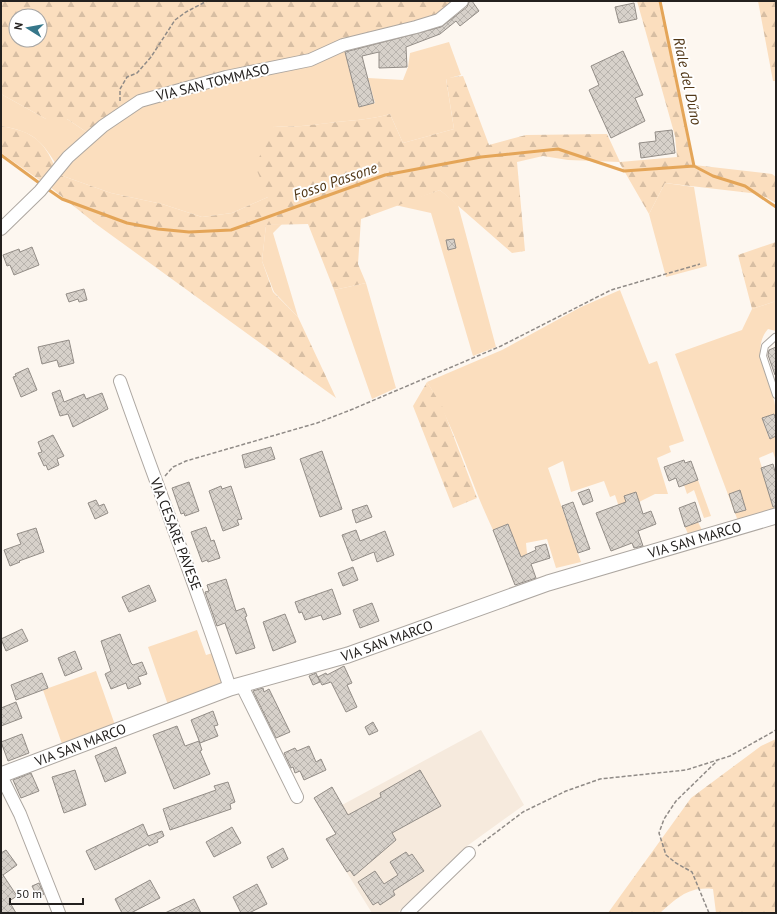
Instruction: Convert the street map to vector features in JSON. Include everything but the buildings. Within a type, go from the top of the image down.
[{"type":"street","name":"VIA SAN TOMMASO","points":[[1,229],[40,191],[68,157],[103,126],[140,101],[226,77],[310,60],[343,45],[440,20],[462,1]]},
{"type":"street","name":"VIA CESARE PAVESE","points":[[120,381],[158,489],[198,594],[236,687],[297,797]]},
{"type":"street","name":"VIA SAN MARCO","points":[[1,776],[236,687],[348,655],[548,583],[776,516]]},
{"type":"street","points":[[1,776],[20,814],[59,913]]},
{"type":"street","points":[[408,913],[469,853]]},
{"type":"lane","points":[[775,337],[765,346],[763,356],[776,395]]},
{"type":"path","points":[[119,115],[120,89],[127,77],[137,72],[159,48],[175,20],[186,12],[207,1]]},
{"type":"path","points":[[158,489],[173,467],[324,420],[501,346],[611,290],[700,264]]},
{"type":"path","points":[[469,853],[523,812],[566,791],[600,779],[686,770],[730,756],[776,730]]},
{"type":"path","points":[[709,913],[692,872],[676,863],[666,854],[660,833],[664,819],[676,801],[717,760]]},
{"type":"shaded area","points":[[481,730],[524,805],[467,846],[397,913],[372,913],[326,839],[336,833],[314,798],[332,787],[342,805]]},
{"type":"green space","points":[[1,1],[460,1],[439,18],[310,58],[141,103],[94,137],[67,119],[46,119],[1,94]]},
{"type":"green space","points":[[637,1],[661,1],[694,165],[772,174],[776,177],[776,203],[759,194],[665,183],[649,214],[619,162],[568,160],[543,156],[517,162],[525,251],[512,253],[440,190],[361,219],[358,264],[366,283],[334,290],[308,224],[266,225],[262,261],[273,292],[298,317],[336,398],[96,224],[50,187],[60,175],[111,193],[162,204],[202,217],[232,213],[268,197],[255,166],[274,126],[289,127],[367,119],[390,114],[403,143],[454,129],[446,78],[463,76],[489,145],[526,135],[607,134],[620,162],[677,157],[675,136]]},
{"type":"green space","points":[[758,1],[776,1],[776,81],[773,81]]},
{"type":"green space","points":[[449,42],[461,75],[446,79],[454,129],[403,143],[390,114],[367,119],[309,125],[288,127],[274,126],[268,197],[232,213],[202,217],[162,204],[111,193],[60,175],[104,130],[142,104],[344,48],[359,107],[375,103],[368,78],[403,80],[408,67],[410,53]]},
{"type":"green space","points":[[1,94],[46,119],[67,119],[94,137],[61,172],[44,146],[38,140],[23,132],[1,126]]},
{"type":"green space","points":[[1,126],[13,128],[31,135],[43,146],[49,154],[58,174],[48,186],[1,153]]},
{"type":"green space","points":[[665,183],[694,187],[707,266],[666,277],[649,214]]},
{"type":"green space","points":[[440,190],[458,205],[496,347],[473,356],[431,213],[395,205]]},
{"type":"green space","points":[[282,224],[273,233],[298,317],[274,292],[262,261],[266,225]]},
{"type":"green space","points":[[776,242],[776,301],[752,309],[738,255]]},
{"type":"green space","points":[[366,283],[396,388],[372,399],[334,290]]},
{"type":"green space","points":[[620,290],[649,364],[657,361],[684,441],[669,446],[671,452],[657,458],[668,494],[655,494],[639,502],[633,519],[624,522],[615,495],[610,497],[604,481],[571,492],[563,461],[548,468],[581,562],[556,568],[547,539],[526,543],[527,554],[521,557],[508,524],[493,530],[455,436],[427,382],[502,350],[581,307]]},
{"type":"green space","points":[[776,301],[776,331],[768,329],[762,338],[760,349],[764,370],[775,404],[776,414],[762,418],[769,438],[776,436],[776,461],[773,452],[759,458],[775,511],[738,521],[675,354],[742,330],[752,309]]},
{"type":"green space","points":[[427,382],[442,406],[477,498],[453,508],[413,406]]},
{"type":"green space","points":[[698,480],[711,516],[704,518],[694,490],[687,494],[684,485]]},
{"type":"green space","points":[[698,522],[702,530],[688,534],[685,527]]},
{"type":"green space","points":[[197,630],[206,655],[216,652],[227,685],[168,705],[148,647]]},
{"type":"green space","points":[[96,671],[115,725],[62,744],[43,690]]},
{"type":"green space","points":[[776,739],[776,913],[716,913],[713,889],[697,889],[684,894],[660,913],[608,913],[691,798],[761,746]]},
{"type":"waterway","name":"Riale del Dűno","points":[[660,1],[694,166]]},
{"type":"waterway","name":"Fosso Passone","points":[[46,188],[62,199],[127,223],[158,229],[189,232],[231,230],[385,175],[481,157],[558,149],[624,171],[694,166],[713,176],[745,186],[776,207]]},
{"type":"waterway","name":"Fosso Passone","points":[[1,155],[42,185]]}]
